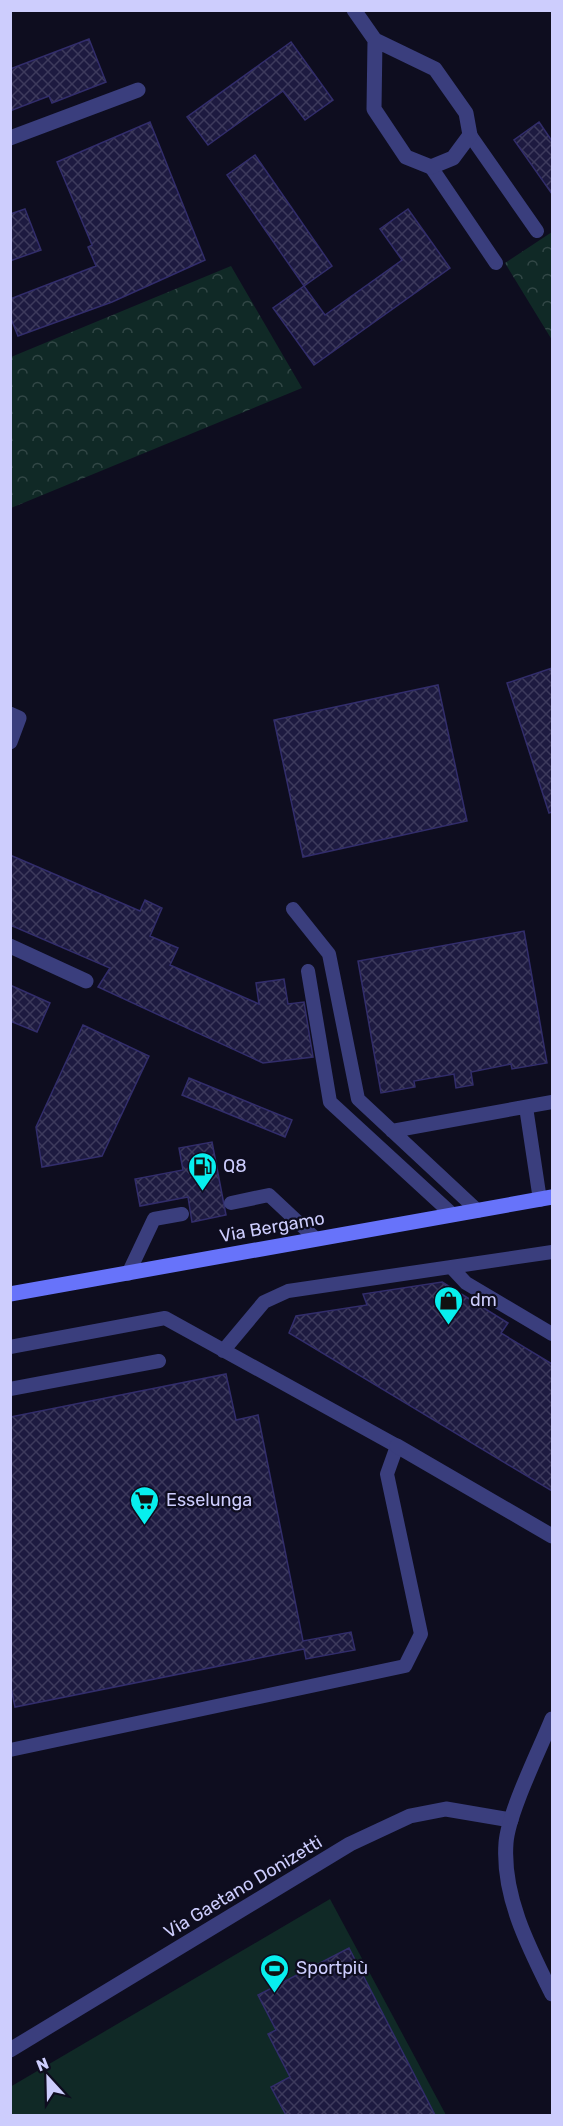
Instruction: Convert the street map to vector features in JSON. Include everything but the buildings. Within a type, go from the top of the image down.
[{"type":"main road","name":"Via Bergamo","points":[[10,1294],[548,1199]]},
{"type":"street","points":[[354,10],[375,40],[435,69],[466,113],[470,135],[453,158],[431,167],[406,157],[374,109],[375,40]]},
{"type":"street","points":[[10,138],[138,90]]},
{"type":"street","points":[[10,714],[20,718],[10,742]]},
{"type":"street","points":[[10,946],[86,981]]},
{"type":"street","points":[[397,1446],[552,1536]]},
{"type":"street","points":[[552,1719],[511,1821],[506,1842],[507,1886],[536,1962],[552,1994]]},
{"type":"street","name":"Via Gaetano Donizetti","points":[[10,2050],[350,1844],[410,1816],[446,1809],[511,1821]]},
{"type":"lane","points":[[470,135],[537,231]]},
{"type":"lane","points":[[431,167],[496,263]]},
{"type":"lane","points":[[294,909],[329,954],[357,1099],[478,1211]]},
{"type":"lane","points":[[308,971],[330,1102],[453,1215]]},
{"type":"lane","points":[[392,1131],[552,1102]]},
{"type":"lane","points":[[526,1107],[548,1199]]},
{"type":"lane","points":[[231,1203],[269,1195],[316,1239]]},
{"type":"lane","points":[[128,1274],[154,1219],[182,1214]]},
{"type":"lane","points":[[223,1351],[264,1302],[288,1291],[546,1253],[552,1262]]},
{"type":"lane","points":[[451,1267],[466,1283],[552,1335]]},
{"type":"lane","points":[[10,1347],[165,1318],[397,1446],[387,1474],[421,1634],[405,1666],[10,1750]]},
{"type":"lane","points":[[10,1389],[159,1361]]},
{"type":"green space","points":[[552,232],[552,340],[505,263]]},
{"type":"green space","points":[[231,266],[302,388],[11,508],[11,357]]},
{"type":"green space","name":"Sportpiù","points":[[330,1899],[446,2115],[11,2115],[10,2087]]},
{"type":"place","name":"Q8","points":[[202,1192]]},
{"type":"place","name":"dm","points":[[449,1326]]},
{"type":"place","name":"Esselunga","points":[[145,1526]]},
{"type":"place","name":"Sportpiù","points":[[275,1994]]}]
